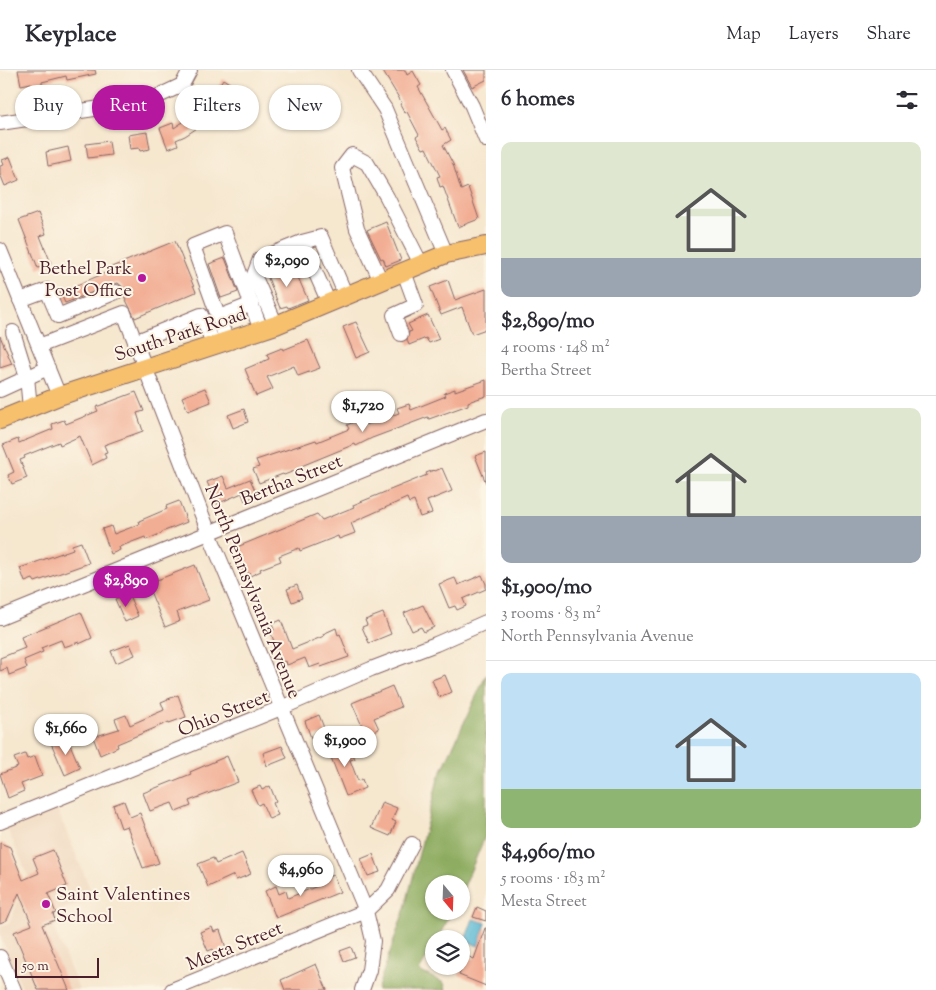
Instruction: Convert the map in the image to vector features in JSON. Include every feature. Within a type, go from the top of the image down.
[{"type":"main road","name":"South Park Road","points":[[0,420],[59,396],[269,327],[446,254],[486,246]]},
{"type":"street","points":[[0,124],[148,101],[182,85],[190,70]]},
{"type":"street","points":[[359,70],[385,109],[446,254]]},
{"type":"street","points":[[453,70],[472,106],[486,140]]},
{"type":"street","points":[[381,281],[357,229],[342,168],[352,155],[367,163],[421,264]]},
{"type":"street","points":[[220,343],[219,317],[193,246],[225,233],[252,304],[269,327]]},
{"type":"street","points":[[269,327],[254,276],[260,259],[320,237],[346,296]]},
{"type":"street","points":[[309,240],[329,303]]},
{"type":"street","points":[[0,250],[59,396]]},
{"type":"street","points":[[401,334],[394,316],[416,305],[404,272]]},
{"type":"street","points":[[20,300],[47,290],[58,316],[116,292]]},
{"type":"street","points":[[219,317],[252,304]]},
{"type":"street","name":"North Pennsylvania Avenue","points":[[39,346],[124,313],[209,533],[366,911],[373,941],[362,990]]},
{"type":"street","points":[[135,342],[201,315],[220,343]]},
{"type":"street","points":[[30,408],[27,377],[6,334],[31,326]]},
{"type":"street","points":[[0,390],[48,368]]},
{"type":"street","name":"Bertha Street","points":[[0,618],[486,420]]},
{"type":"street","name":"Ohio Street","points":[[0,822],[281,708],[486,622]]},
{"type":"street","points":[[366,911],[388,890],[412,844]]},
{"type":"street","name":"Mesta Street","points":[[172,990],[366,911]]},
{"type":"street","points":[[0,957],[14,990]]},
{"type":"shaded area","name":"Saint Valentines School","points":[[57,809],[94,898],[58,911],[54,929],[79,990],[23,990],[0,935],[0,927],[9,924],[28,876],[7,828]]},
{"type":"green space","points":[[486,675],[486,834],[469,875],[425,875],[425,920],[448,920],[442,930],[425,930],[425,961],[419,971],[444,983],[446,990],[377,990],[405,908],[438,779]]},
{"type":"water","points":[[473,919],[486,923],[478,946],[470,942],[469,930]]},
{"type":"building","points":[[18,70],[95,70],[96,74],[67,80],[66,76],[42,82],[42,85],[31,85],[31,83],[21,85]]},
{"type":"building","points":[[382,70],[405,70],[407,75],[413,71],[421,85],[418,87],[442,130],[445,128],[451,140],[443,145],[453,164],[461,190],[468,187],[479,219],[458,227],[443,186],[440,187],[437,177],[440,176],[426,148],[423,149],[416,137],[419,135]]},
{"type":"building","points":[[463,70],[486,70],[486,80],[472,87]]},
{"type":"building","points":[[223,79],[232,85],[219,85]]},
{"type":"building","points":[[173,123],[175,130],[194,130],[176,140],[178,145],[168,149],[161,130],[165,130],[165,126]]},
{"type":"building","points":[[147,132],[150,149],[140,151],[139,148],[130,149],[128,135]]},
{"type":"building","points":[[109,141],[111,155],[88,158],[86,144]]},
{"type":"building","points":[[68,147],[71,161],[48,166],[46,152]]},
{"type":"building","points":[[10,157],[19,180],[5,186],[0,174],[0,166],[4,165],[2,160]]},
{"type":"building","points":[[38,213],[46,234],[40,236],[51,263],[38,268],[19,220]]},
{"type":"building","points":[[386,222],[401,260],[386,266],[367,230]]},
{"type":"building","name":"Bethel Park Post Office","points":[[175,241],[196,292],[135,318],[124,296],[124,288],[118,283],[65,303],[60,292],[110,271],[109,268]]},
{"type":"building","points":[[225,258],[238,292],[221,298],[209,264]]},
{"type":"building","points":[[293,266],[308,300],[288,308],[287,306],[280,308],[266,273],[276,270],[277,272]]},
{"type":"building","points":[[448,280],[455,300],[486,289],[486,329],[472,334],[462,307],[441,315],[430,287]]},
{"type":"building","points":[[428,315],[439,339],[429,343],[426,338],[409,345],[407,340],[409,332],[412,331],[408,324]]},
{"type":"building","points":[[356,322],[370,352],[356,358],[343,327]]},
{"type":"building","points":[[0,336],[12,364],[0,368]]},
{"type":"building","points":[[308,340],[320,368],[298,376],[294,366],[267,377],[273,389],[256,396],[245,369],[269,359],[267,354]]},
{"type":"building","points":[[486,380],[486,396],[468,402],[468,405],[429,419],[428,417],[356,446],[355,444],[299,467],[300,469],[259,483],[253,469],[259,467],[256,460],[316,440],[317,442],[349,429],[347,425],[363,418],[366,425],[399,413],[397,408],[409,404],[411,410],[446,396],[444,393]]},
{"type":"building","points":[[205,388],[211,402],[188,411],[182,397]]},
{"type":"building","points":[[136,392],[144,411],[137,413],[143,431],[104,445],[107,452],[104,453],[106,458],[92,465],[80,436],[60,445],[59,442],[24,456],[25,458],[20,460],[27,478],[12,484],[8,475],[14,472],[3,445],[18,439],[19,443],[53,429],[52,424],[64,420],[66,424],[98,411],[96,407]]},
{"type":"building","points":[[244,409],[248,422],[233,428],[228,415]]},
{"type":"building","points":[[486,452],[486,483],[475,456]]},
{"type":"building","points":[[442,468],[452,491],[427,501],[432,513],[420,517],[414,501],[409,503],[407,498],[351,523],[355,533],[339,539],[338,536],[300,551],[299,548],[279,556],[281,561],[260,569],[261,571],[250,576],[249,573],[245,574],[236,552],[239,551],[237,547],[317,514],[322,520],[354,507],[353,505],[427,475],[426,473]]},
{"type":"building","points":[[223,476],[228,488],[250,479],[257,495],[245,501],[242,493],[217,504],[207,482]]},
{"type":"building","points":[[179,501],[187,522],[146,540],[145,537],[119,547],[120,550],[111,554],[102,529],[111,526],[114,534],[140,524],[139,521],[167,509],[166,506]]},
{"type":"building","points":[[81,542],[89,563],[35,582],[33,579],[25,582],[20,568],[73,549],[72,545]]},
{"type":"building","points":[[195,565],[209,600],[177,612],[180,621],[165,627],[147,584]]},
{"type":"building","points":[[482,575],[486,589],[463,599],[466,606],[457,610],[455,606],[449,608],[439,584],[455,578],[458,585]]},
{"type":"building","points":[[297,585],[302,598],[292,602],[287,589]]},
{"type":"building","points":[[128,593],[138,616],[125,622],[115,599]]},
{"type":"building","points":[[423,605],[434,627],[424,632],[421,627],[412,631],[404,613]]},
{"type":"building","points":[[81,612],[92,638],[79,644],[79,642],[64,647],[61,640],[41,648],[43,652],[24,660],[27,668],[9,675],[7,668],[0,671],[0,658],[25,648],[21,637]]},
{"type":"building","points":[[383,613],[391,634],[369,643],[362,627],[367,625],[365,620]]},
{"type":"building","points":[[281,620],[292,649],[324,636],[323,634],[336,628],[349,657],[321,667],[320,664],[309,668],[305,658],[287,665],[286,661],[282,662],[270,631],[274,630],[272,624]]},
{"type":"building","points":[[130,644],[135,655],[116,663],[111,651]]},
{"type":"building","points":[[445,675],[452,692],[439,697],[432,680]]},
{"type":"building","points":[[392,686],[401,707],[374,718],[379,729],[366,735],[352,703]]},
{"type":"building","points":[[178,695],[186,717],[169,722],[117,744],[118,747],[100,755],[93,737],[119,729],[115,719],[126,715],[130,725],[164,710],[161,702]]},
{"type":"building","points":[[319,715],[326,733],[311,738],[305,721]]},
{"type":"building","points":[[67,737],[80,768],[65,775],[51,743]]},
{"type":"building","points":[[342,741],[345,751],[351,749],[355,759],[350,760],[358,781],[362,779],[365,788],[346,796],[327,747]]},
{"type":"building","points":[[282,746],[287,758],[267,766],[263,753]]},
{"type":"building","points":[[25,754],[27,759],[35,756],[42,776],[21,784],[24,791],[8,798],[0,774],[18,767],[14,758]]},
{"type":"building","points":[[227,756],[238,782],[189,801],[191,806],[176,812],[172,803],[150,811],[143,793],[191,774],[190,772]]},
{"type":"building","points":[[260,786],[262,790],[270,786],[276,801],[273,803],[278,815],[269,819],[262,803],[258,805],[251,790]]},
{"type":"building","points":[[124,801],[130,817],[140,813],[159,863],[143,868],[127,826],[121,828],[113,805]]},
{"type":"building","points":[[382,802],[397,808],[392,820],[396,822],[390,836],[371,828]]},
{"type":"building","points":[[0,843],[10,847],[23,880],[39,873],[33,858],[53,850],[67,886],[48,894],[56,913],[53,914],[55,920],[42,925],[69,990],[38,990],[14,932],[32,925],[19,893],[7,920],[0,923]]},
{"type":"building","points":[[242,853],[251,874],[236,880],[234,875],[208,887],[198,864],[213,858],[216,864]]},
{"type":"building","points":[[373,854],[380,872],[368,876],[361,859]]},
{"type":"building","points":[[333,875],[340,892],[276,918],[265,891],[276,886],[279,894],[286,891],[288,898],[320,885],[318,881]]},
{"type":"building","points":[[477,907],[486,911],[486,921],[473,917]]},
{"type":"building","points":[[212,927],[214,932],[220,930],[226,948],[214,952],[213,949],[208,951],[200,932]]},
{"type":"building","points":[[486,928],[486,986],[459,975],[470,975],[470,957],[474,959]]},
{"type":"building","points":[[351,947],[355,957],[344,961],[340,951]]},
{"type":"building","points":[[316,964],[327,990],[285,990],[281,980]]},
{"type":"place","name":"Bethel Park Post Office","points":[[142,278]]},
{"type":"place","name":"Saint Valentines School","points":[[46,904]]}]
